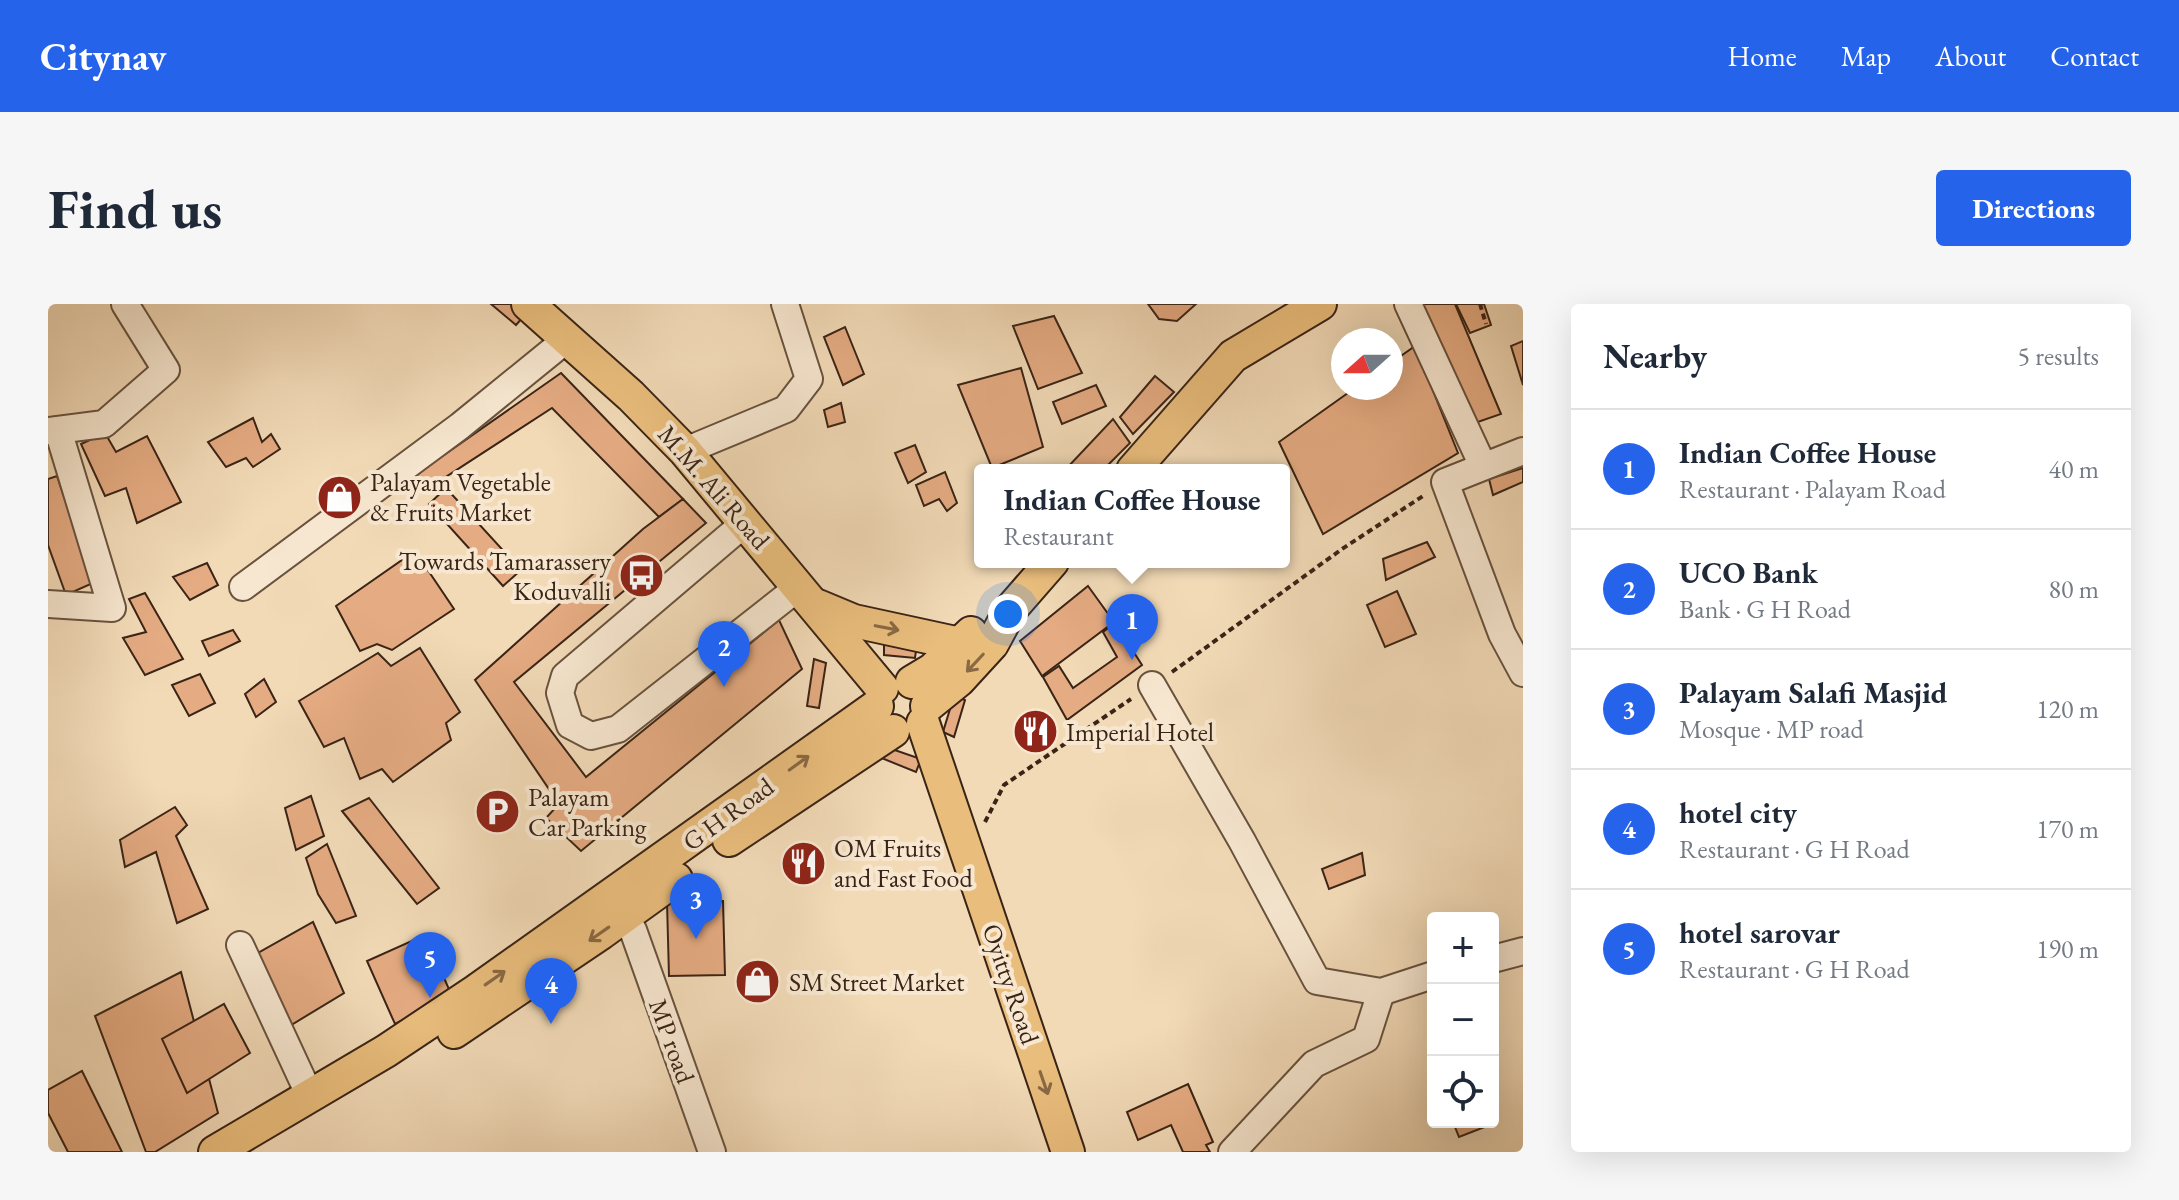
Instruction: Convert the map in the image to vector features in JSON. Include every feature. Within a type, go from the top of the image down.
[{"type":"main road","name":"M.M. Ali Road","points":[[528,304],[685,451],[902,706],[941,769]]},
{"type":"main road","points":[[1138,464],[1233,356],[1320,304]]},
{"type":"main road","points":[[902,706],[959,680],[992,644],[1011,609],[1047,568]]},
{"type":"main road","points":[[808,595],[854,621],[960,644]]},
{"type":"main road","points":[[902,706],[932,670],[988,619],[1011,609]]},
{"type":"main road","name":"G H Road","points":[[215,1152],[386,1051],[902,706]]},
{"type":"main road","name":"G H Road","points":[[254,1152],[508,997],[755,822],[902,706]]},
{"type":"main road","name":"Oyitty Road","points":[[941,769],[1068,1152]]},
{"type":"street","points":[[48,604],[112,608],[53,430],[104,424],[166,370],[125,304]]},
{"type":"street","points":[[685,451],[786,409],[809,379],[785,304]]},
{"type":"street","points":[[1408,304],[1483,466]]},
{"type":"street","points":[[243,587],[460,426],[567,339]]},
{"type":"street","points":[[1523,451],[1445,482],[1502,634],[1523,673]]},
{"type":"street","points":[[746,522],[565,676],[560,693],[570,725],[591,736],[618,729],[808,595]]},
{"type":"street","points":[[1152,685],[1242,841],[1317,981],[1365,993],[1381,992],[1427,977]]},
{"type":"street","name":"MP road","points":[[633,930],[712,1152]]},
{"type":"street","points":[[240,945],[310,1096]]},
{"type":"street","points":[[1499,957],[1523,951]]},
{"type":"street","points":[[1232,1152],[1314,1064],[1366,1039],[1381,992]]},
{"type":"path","points":[[1480,304],[1486,324]]},
{"type":"path","points":[[967,855],[1004,785],[1152,685],[1342,549],[1445,482]]},
{"type":"building","points":[[491,304],[522,304],[530,309],[516,325]]},
{"type":"building","points":[[1148,304],[1196,304],[1177,321],[1159,319]]},
{"type":"building","points":[[1417,304],[1455,304],[1501,414],[1472,424]]},
{"type":"building","points":[[1456,304],[1484,304],[1491,325],[1470,333]]},
{"type":"building","points":[[1054,316],[1082,373],[1038,389],[1013,326]]},
{"type":"building","points":[[845,327],[864,374],[843,385],[824,337]]},
{"type":"building","points":[[1523,341],[1523,385],[1511,346]]},
{"type":"building","points":[[1415,346],[1458,453],[1323,534],[1279,442],[1338,400],[1403,400],[1403,354]]},
{"type":"building","points":[[1021,368],[1043,447],[1002,464],[990,464],[958,385]]},
{"type":"building","points":[[561,373],[683,499],[659,517],[552,408],[424,491],[414,476]]},
{"type":"building","points":[[1155,376],[1174,392],[1133,434],[1120,417]]},
{"type":"building","points":[[1096,385],[1106,406],[1062,424],[1053,402]]},
{"type":"building","points":[[841,403],[845,422],[828,427],[824,410]]},
{"type":"building","points":[[253,418],[262,442],[271,434],[280,449],[253,467],[246,458],[226,467],[208,442]]},
{"type":"building","points":[[1113,419],[1130,443],[1109,464],[1071,464]]},
{"type":"building","points":[[105,433],[116,452],[147,436],[181,502],[137,523],[126,488],[105,496],[81,444]]},
{"type":"building","points":[[915,445],[926,472],[908,483],[895,453]]},
{"type":"building","points":[[1523,468],[1523,482],[1493,495],[1489,479]]},
{"type":"building","points":[[945,472],[957,503],[947,511],[939,499],[924,506],[916,485]]},
{"type":"building","points":[[57,476],[93,583],[66,595],[48,545],[48,479]]},
{"type":"building","points":[[446,488],[521,570],[503,586],[429,504]]},
{"type":"building","points":[[683,499],[706,523],[514,682],[586,777],[779,620],[802,669],[581,851],[546,818],[559,804],[475,680],[643,529]]},
{"type":"building","points":[[1427,542],[1435,557],[1386,580],[1383,559]]},
{"type":"building","points":[[415,551],[454,609],[392,650],[377,644],[360,651],[336,606]]},
{"type":"building","points":[[207,563],[218,585],[190,600],[173,577]]},
{"type":"building","points":[[1088,586],[1114,622],[1042,676],[1020,641]]},
{"type":"building","points":[[1397,591],[1416,634],[1385,647],[1367,605]]},
{"type":"building","points":[[145,593],[183,659],[145,675],[123,638],[146,632],[129,599]]},
{"type":"building","points":[[1115,623],[1142,665],[1067,720],[1043,677],[1059,666],[1073,688],[1117,657],[1103,632]]},
{"type":"building","points":[[233,630],[240,641],[209,656],[202,641]]},
{"type":"building","points":[[884,642],[917,644],[915,658],[884,655]]},
{"type":"building","points":[[420,648],[460,712],[446,723],[451,740],[393,782],[382,769],[360,779],[344,738],[324,747],[299,701],[378,653],[391,666]]},
{"type":"building","points":[[814,659],[826,663],[819,708],[807,706]]},
{"type":"building","points":[[200,674],[215,703],[189,716],[172,685]]},
{"type":"building","points":[[264,679],[276,702],[256,717],[245,694]]},
{"type":"building","points":[[954,696],[965,700],[954,737],[943,732]]},
{"type":"building","points":[[883,746],[921,759],[916,772],[879,757]]},
{"type":"building","points":[[311,796],[324,836],[296,850],[285,808]]},
{"type":"building","points":[[369,798],[439,888],[417,904],[342,811]]},
{"type":"building","points":[[175,807],[187,825],[176,836],[208,909],[177,923],[156,852],[125,867],[120,840]]},
{"type":"building","points":[[327,844],[356,916],[336,923],[318,894],[306,858]]},
{"type":"building","points":[[1362,853],[1365,875],[1329,889],[1322,869]]},
{"type":"building","points":[[723,901],[725,975],[669,976],[667,902]]},
{"type":"building","points":[[313,922],[344,993],[288,1027],[258,953]]},
{"type":"building","points":[[425,935],[452,996],[395,1024],[367,961]]},
{"type":"building","points":[[181,972],[218,1113],[155,1152],[146,1152],[95,1016]]},
{"type":"building","points":[[224,1004],[250,1053],[187,1093],[162,1039]]},
{"type":"building","points":[[82,1071],[122,1152],[68,1152],[48,1113],[48,1090]]},
{"type":"building","points":[[1188,1084],[1213,1142],[1206,1145],[1210,1152],[1183,1152],[1171,1125],[1138,1140],[1127,1112]]},
{"type":"building","points":[[1455,1128],[1482,1128],[1459,1137]]},
{"type":"place","name":"Palayam Vegetable & Fruits Market","points":[[339,497]]},
{"type":"place","name":"Towards Tamarassery Koduvalli","points":[[642,576]]},
{"type":"place","name":"Indian Coffee House","points":[[1132,660]]},
{"type":"place","name":"UCO Bank","points":[[724,687]]},
{"type":"place","name":"Imperial Hotel","points":[[1035,732]]},
{"type":"place","name":"Palayam Car Parking","points":[[497,812]]},
{"type":"place","name":"OM Fruits and Fast Food","points":[[803,863]]},
{"type":"place","name":"Palayam Salafi Masjid","points":[[696,939]]},
{"type":"place","name":"SM Street Market","points":[[758,982]]},
{"type":"place","name":"hotel sarovar","points":[[430,998]]},
{"type":"place","name":"hotel city","points":[[551,1024]]}]
